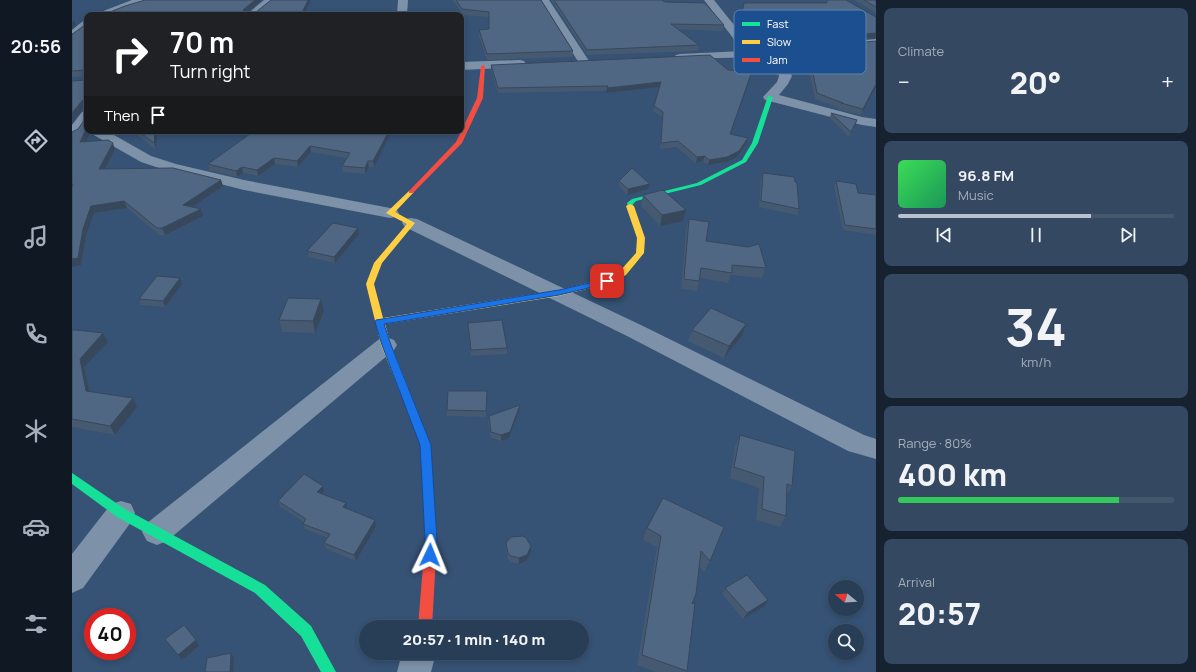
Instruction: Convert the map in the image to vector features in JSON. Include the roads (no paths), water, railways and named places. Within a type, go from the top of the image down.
[{"type":"street","points":[[110,12],[140,0]]},
{"type":"street","points":[[255,12],[270,0]]},
{"type":"street","points":[[402,12],[403,0]]},
{"type":"street","points":[[544,0],[587,61],[568,62]]},
{"type":"street","points":[[709,0],[734,32]]},
{"type":"street","points":[[72,25],[84,23]]},
{"type":"street","points":[[72,35],[84,25]]},
{"type":"street","points":[[866,43],[876,42]]},
{"type":"street","points":[[667,58],[734,55]]},
{"type":"street","points":[[464,66],[530,64]]},
{"type":"street","points":[[464,133],[480,98],[483,66]]},
{"type":"street","points":[[157,532],[383,333],[607,281],[623,273],[640,253],[641,238],[630,203],[634,200],[699,184],[744,161],[755,143],[770,97],[783,84],[786,78],[785,74]]},
{"type":"street","points":[[770,97],[862,121],[876,123]]},
{"type":"street","points":[[72,134],[84,122]]},
{"type":"street","points":[[102,134],[146,159],[171,167],[244,185],[390,212],[559,292],[717,371],[857,444],[876,449]]},
{"type":"street","points":[[390,212],[459,144],[464,134]]},
{"type":"street","points":[[411,223],[378,263],[370,284],[383,333],[426,445],[431,540],[425,620]]},
{"type":"street","points":[[72,478],[121,513],[260,589],[306,631],[330,672]]},
{"type":"street","points":[[72,578],[121,513]]},
{"type":"street","points":[[414,672],[417,660]]}]
